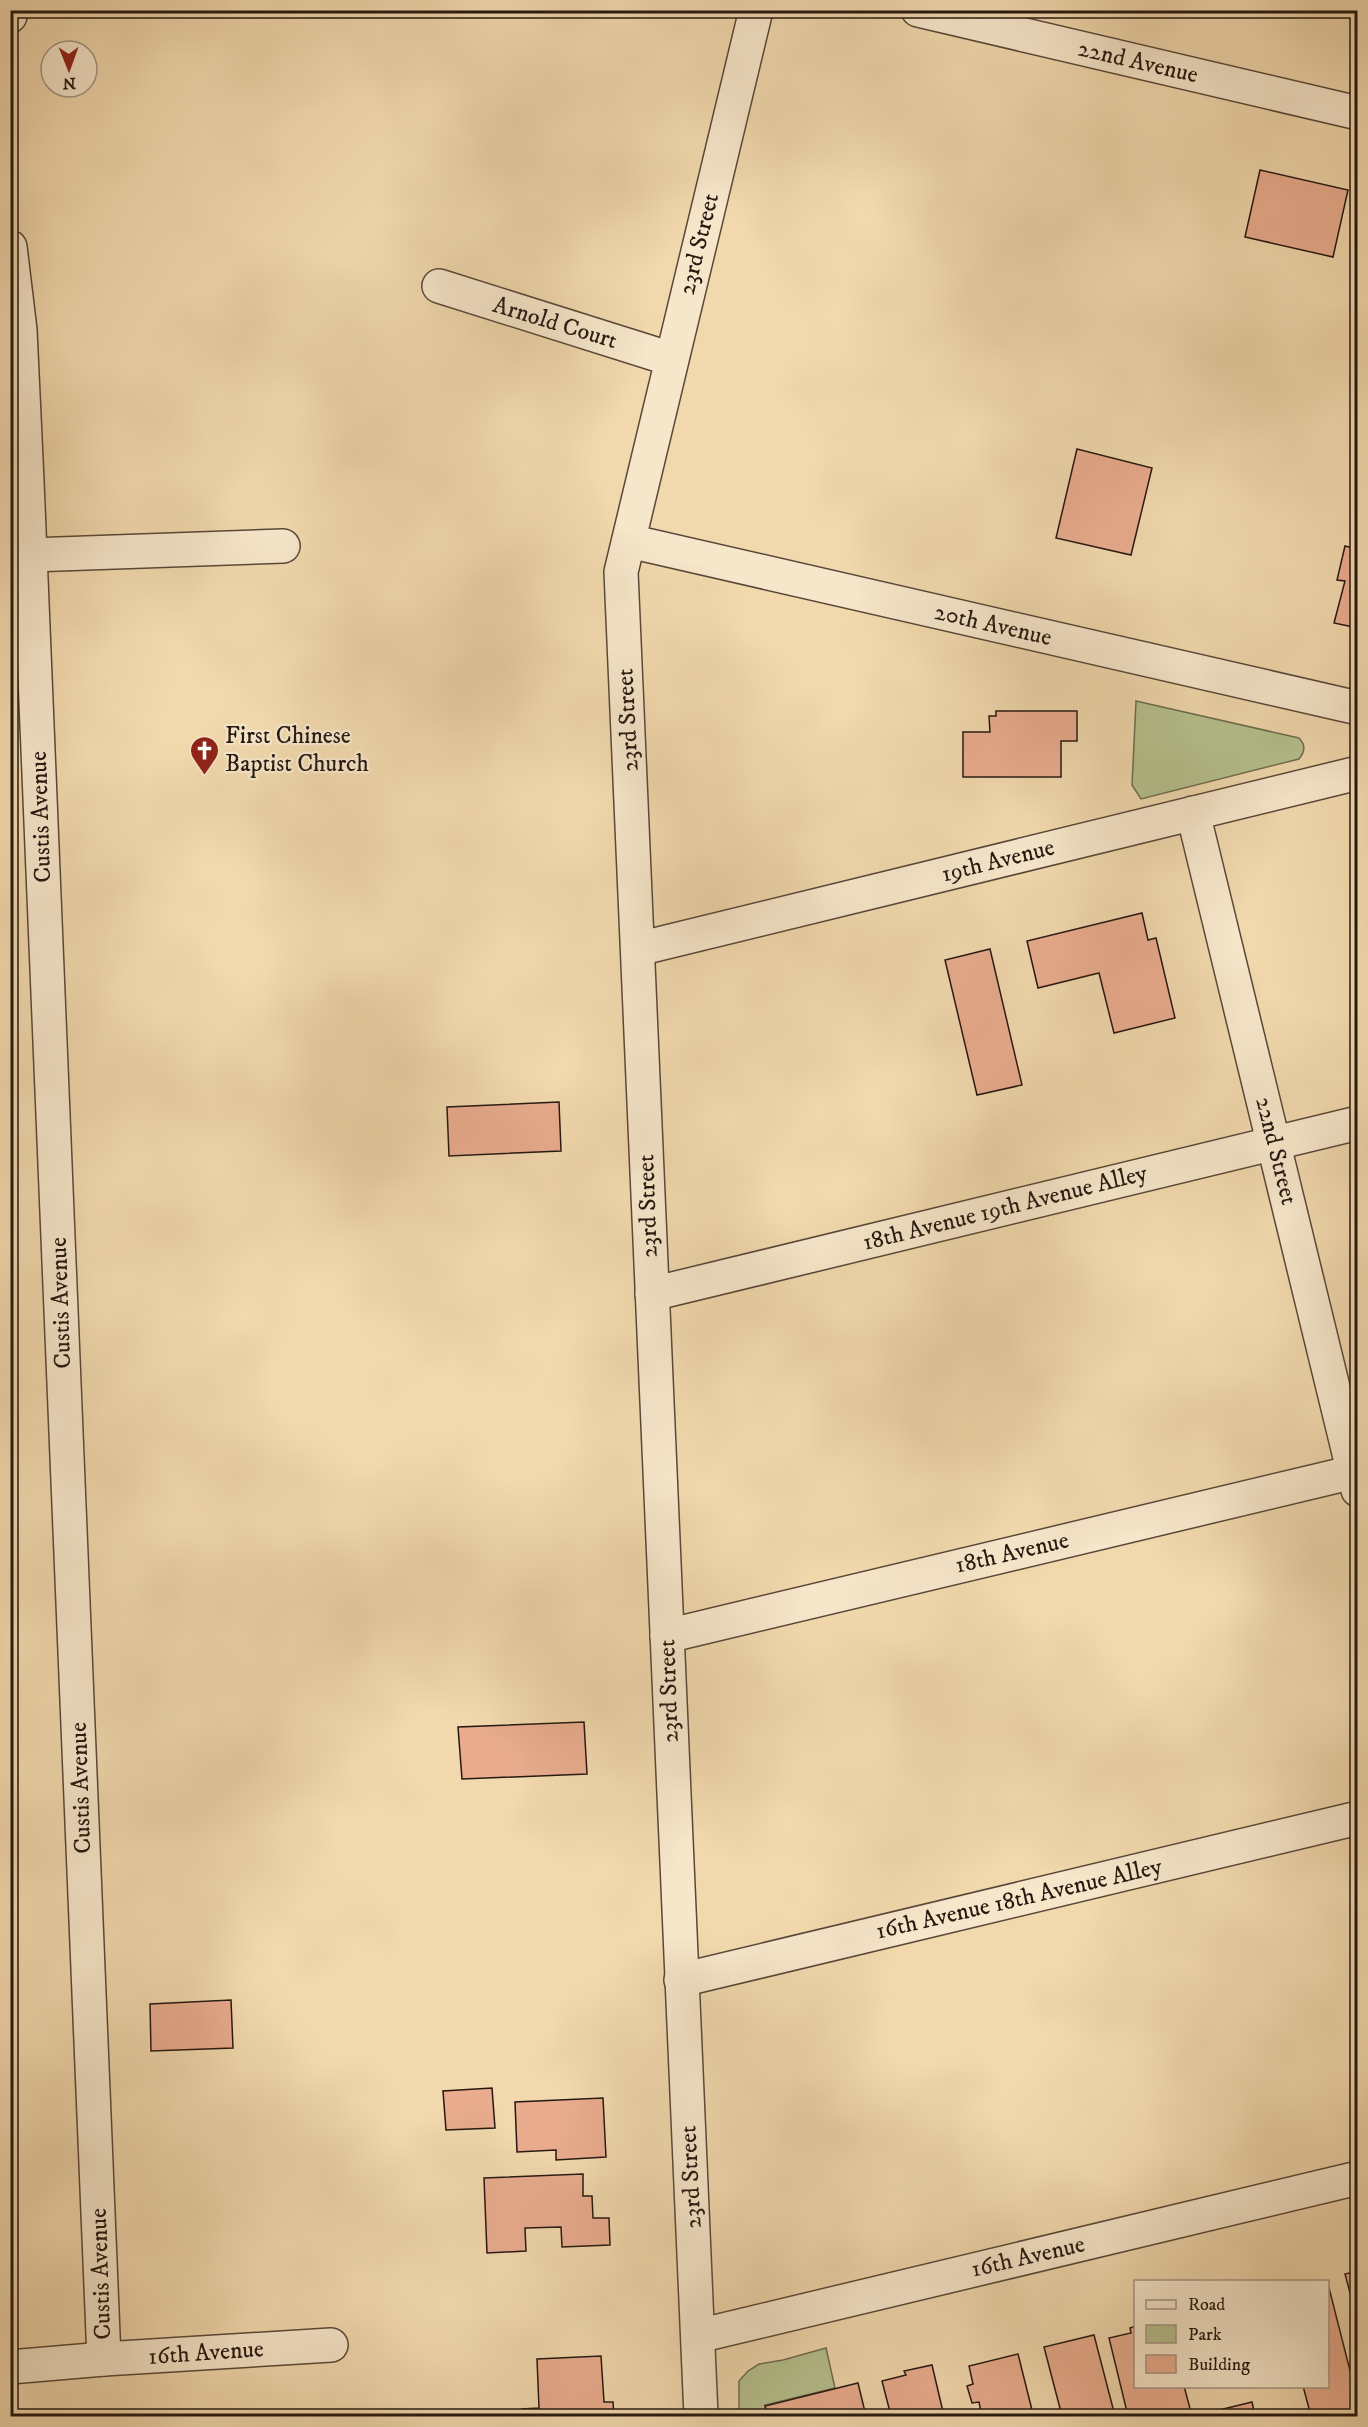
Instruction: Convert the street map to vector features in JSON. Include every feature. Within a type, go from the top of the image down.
[{"type":"street","points":[[10,16],[11,10]]},
{"type":"street","name":"23rd Street","points":[[701,2416],[621,572],[756,10]]},
{"type":"street","name":"22nd Avenue","points":[[918,10],[999,20],[1358,113]]},
{"type":"street","name":"Custis Avenue","points":[[10,247],[20,330],[19,481],[30,555],[104,2359]]},
{"type":"street","name":"Arnold Court","points":[[439,286],[672,359]]},
{"type":"street","name":"20th Avenue","points":[[629,541],[1358,708]]},
{"type":"street","points":[[30,555],[283,546]]},
{"type":"street","name":"19th Avenue","points":[[638,949],[1358,773]]},
{"type":"street","name":"22nd Street","points":[[1193,813],[1356,1478]]},
{"type":"street","name":"18th Avenue 19th Avenue Alley","points":[[652,1294],[1358,1123]]},
{"type":"street","name":"18th Avenue","points":[[667,1636],[1356,1478]]},
{"type":"street","name":"16th Avenue 18th Avenue Alley","points":[[681,1980],[1358,1818]]},
{"type":"street","name":"16th Avenue","points":[[698,2336],[1358,2178]]},
{"type":"street","name":"16th Avenue","points":[[10,2367],[330,2345]]},
{"type":"green space","points":[[1136,701],[1299,738],[1304,746],[1303,754],[1299,759],[1141,799],[1132,785]]},
{"type":"green space","points":[[826,2348],[835,2388],[765,2405],[767,2416],[739,2416],[739,2381],[748,2371],[759,2364]]},
{"type":"building","points":[[1317,10],[1341,10],[1341,15]]},
{"type":"building","points":[[1260,170],[1348,190],[1333,257],[1245,237]]},
{"type":"building","points":[[1077,449],[1152,468],[1131,555],[1056,538]]},
{"type":"building","points":[[1345,546],[1358,549],[1358,628],[1334,623],[1345,581],[1337,580]]},
{"type":"building","points":[[996,711],[1077,711],[1077,741],[1061,741],[1061,777],[963,777],[963,732],[990,732],[989,716],[996,716]]},
{"type":"building","points":[[1142,913],[1148,940],[1156,938],[1175,1018],[1114,1033],[1099,973],[1038,988],[1027,941]]},
{"type":"building","points":[[990,949],[1022,1085],[977,1095],[945,960]]},
{"type":"building","points":[[559,1102],[561,1151],[449,1156],[447,1107]]},
{"type":"building","points":[[584,1722],[587,1774],[462,1779],[458,1727]]},
{"type":"building","points":[[231,2000],[233,2048],[151,2051],[150,2004]]},
{"type":"building","points":[[492,2088],[495,2128],[446,2130],[443,2091]]},
{"type":"building","points":[[603,2098],[606,2157],[556,2160],[556,2150],[517,2152],[515,2102]]},
{"type":"building","points":[[583,2174],[583,2196],[592,2196],[593,2218],[609,2218],[610,2245],[562,2247],[561,2227],[525,2228],[526,2251],[487,2253],[484,2178]]},
{"type":"building","points":[[1358,2271],[1358,2323],[1345,2274]]},
{"type":"building","points":[[1329,2288],[1358,2402],[1358,2416],[1311,2416],[1304,2388],[1329,2388]]},
{"type":"building","points":[[1134,2327],[1134,2388],[1185,2388],[1192,2416],[1128,2416],[1109,2338],[1131,2333],[1130,2328]]},
{"type":"building","points":[[1094,2335],[1115,2416],[1062,2416],[1044,2347]]},
{"type":"building","points":[[1018,2354],[1032,2410],[1026,2411],[1027,2416],[982,2416],[979,2402],[972,2403],[967,2386],[973,2384],[969,2366]]},
{"type":"building","points":[[601,2356],[604,2402],[613,2402],[614,2416],[522,2416],[522,2409],[539,2408],[537,2359]]},
{"type":"building","points":[[932,2365],[944,2416],[891,2416],[882,2381],[906,2375],[904,2371]]},
{"type":"building","points":[[858,2383],[866,2416],[768,2416],[765,2406]]},
{"type":"building","points":[[1252,2402],[1255,2416],[1195,2416]]},
{"type":"place","name":"First Chinese Baptist Church","points":[[204,776]]}]
